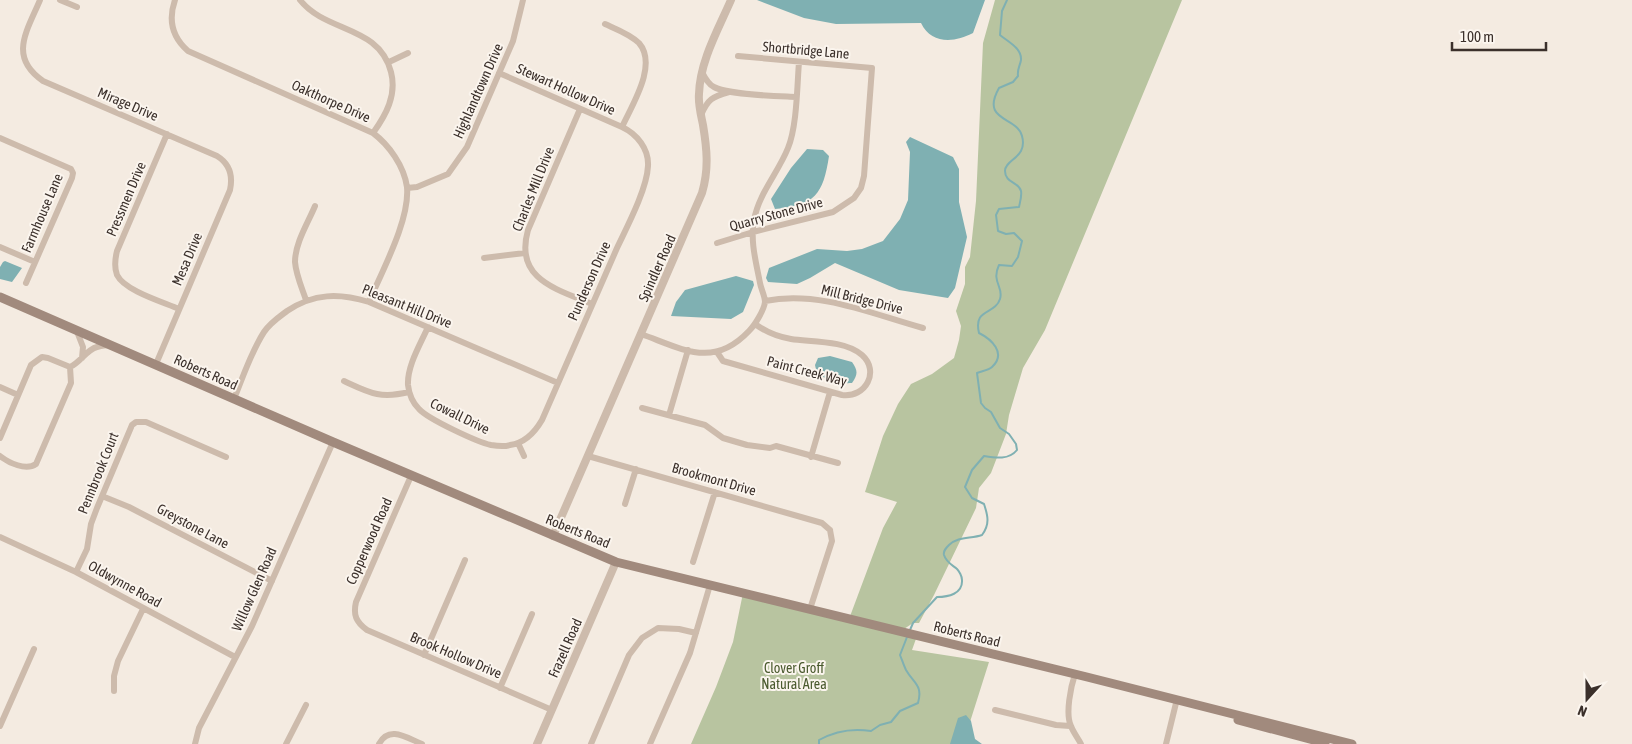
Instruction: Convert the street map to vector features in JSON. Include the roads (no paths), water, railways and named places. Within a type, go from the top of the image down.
[{"type":"main road","name":"Roberts Road","points":[[0,297],[411,476],[616,562],[1177,699],[1352,744]]},
{"type":"main road","name":"Roberts Road","points":[[1177,699],[1248,723],[1328,744]]},
{"type":"street","name":"Mirage Drive","points":[[40,0],[23,41],[23,57],[33,74],[43,81],[217,156],[225,162]]},
{"type":"street","points":[[60,0],[77,7]]},
{"type":"street","name":"Oakthorpe Drive","points":[[175,0],[171,13],[173,29],[180,44],[188,51],[373,133],[395,157],[405,177],[407,188],[406,206],[400,230],[369,302]]},
{"type":"street","points":[[300,0],[314,14],[367,38],[383,53],[389,62],[393,91],[383,118],[373,133]]},
{"type":"street","name":"Highlandtown Drive","points":[[407,188],[417,187],[448,174],[467,147],[514,41],[523,0]]},
{"type":"street","name":"Spindler Road","points":[[554,536],[704,186],[708,167],[698,95],[706,57],[731,0]]},
{"type":"street","points":[[605,24],[624,33],[639,44],[644,52],[646,62],[643,80],[622,127]]},
{"type":"street","points":[[389,62],[408,53]]},
{"type":"street","name":"Shortbridge Lane","points":[[738,56],[872,68]]},
{"type":"street","points":[[641,334],[704,354],[717,352],[741,340],[755,324],[765,302],[753,248],[754,221],[757,208],[788,148],[792,132],[799,62]]},
{"type":"street","name":"Quarry Stone Drive","points":[[717,243],[833,212],[854,198],[861,188],[864,176],[872,68]]},
{"type":"street","points":[[702,72],[712,86],[730,92],[796,97]]},
{"type":"street","name":"Stewart Hollow Drive","points":[[499,74],[622,127]]},
{"type":"street","points":[[701,114],[710,99],[730,92]]},
{"type":"street","name":"Charles Mill Drive","points":[[580,109],[528,230],[524,245],[530,268],[541,281],[592,304]]},
{"type":"street","name":"Punderson Drive","points":[[518,443],[533,434],[538,427],[633,213],[647,176],[648,161],[643,146],[632,133],[622,127]]},
{"type":"street","name":"Pressmen Drive","points":[[167,134],[117,251],[115,263],[117,275],[123,284],[179,309]]},
{"type":"street","name":"Farmhouse Lane","points":[[0,138],[72,171],[72,178],[26,283]]},
{"type":"street","name":"Mesa Drive","points":[[156,364],[230,190],[231,176],[225,162]]},
{"type":"street","points":[[306,300],[298,279],[295,264],[300,242],[315,206]]},
{"type":"street","points":[[0,247],[35,262]]},
{"type":"street","points":[[484,258],[525,252]]},
{"type":"street","name":"Pleasant Hill Drive","points":[[234,399],[264,331],[276,318],[306,300],[320,296],[338,295],[369,302],[558,383]]},
{"type":"street","name":"Mill Bridge Drive","points":[[765,302],[802,298],[832,302],[923,328]]},
{"type":"street","name":"Paint Creek Way","points":[[717,352],[723,361],[842,395],[854,395],[867,385],[870,378],[867,361],[856,350],[810,340],[789,339],[772,334],[755,324]]},
{"type":"street","points":[[344,381],[369,392],[384,396],[409,392],[408,378],[428,327]]},
{"type":"street","points":[[76,330],[83,347],[82,358]]},
{"type":"street","points":[[0,438],[31,365],[36,360],[42,357],[48,358],[70,367],[76,365],[96,347],[110,345]]},
{"type":"street","points":[[669,415],[688,350]]},
{"type":"street","points":[[0,456],[25,468],[36,464],[71,383],[70,367]]},
{"type":"street","points":[[0,387],[18,395]]},
{"type":"street","name":"Cowall Drive","points":[[409,392],[418,408],[433,420],[490,445],[510,446],[518,443]]},
{"type":"street","points":[[811,457],[830,392]]},
{"type":"street","points":[[642,408],[705,426],[723,438],[748,445],[770,448],[776,446],[838,463]]},
{"type":"street","name":"Pennbrook Court","points":[[76,572],[87,549],[91,524],[102,496],[129,430],[136,422],[146,422],[226,457]]},
{"type":"street","name":"Willow Glen Road","points":[[195,744],[199,728],[252,626],[333,442]]},
{"type":"street","points":[[518,443],[524,456]]},
{"type":"street","name":"Brookmont Drive","points":[[588,456],[822,523],[833,528],[832,541],[810,609]]},
{"type":"street","points":[[626,504],[636,469]]},
{"type":"street","name":"Copperwood Road","points":[[355,618],[356,602],[411,476]]},
{"type":"street","points":[[694,562],[715,492]]},
{"type":"street","name":"Greystone Lane","points":[[102,496],[129,507],[272,581]]},
{"type":"street","name":"Oldwynne Road","points":[[0,537],[76,572],[235,657]]},
{"type":"street","points":[[424,655],[465,560]]},
{"type":"street","name":"Frazell Road","points":[[537,744],[616,562]]},
{"type":"street","points":[[650,744],[690,653],[710,585]]},
{"type":"street","points":[[114,691],[114,676],[118,661],[143,609]]},
{"type":"street","points":[[500,688],[532,614]]},
{"type":"street","name":"Brook Hollow Drive","points":[[355,618],[367,630],[552,710]]},
{"type":"street","points":[[591,744],[629,655],[642,638],[658,628],[679,629],[696,633]]},
{"type":"street","points":[[0,726],[34,649]]},
{"type":"street","points":[[1075,674],[1070,694],[1069,718],[1070,726],[1081,744]]},
{"type":"street","points":[[1166,744],[1177,699]]},
{"type":"street","points":[[286,744],[306,705]]},
{"type":"street","points":[[996,710],[1056,725],[1070,726]]},
{"type":"street","points":[[379,744],[387,734],[394,733],[422,744]]},
{"type":"water","points":[[757,0],[985,0],[973,33],[958,39],[944,40],[931,35],[921,23],[836,24],[804,18]]},
{"type":"water","points":[[910,137],[953,157],[959,169],[959,202],[967,237],[955,288],[948,298],[899,290],[835,263],[797,284],[768,282],[766,278],[769,268],[817,249],[847,251],[862,249],[883,241],[900,219],[908,200],[910,152],[906,142]]},
{"type":"water","points":[[807,149],[823,150],[829,156],[820,189],[815,196],[799,205],[775,209],[771,199],[791,168]]},
{"type":"water","points":[[5,261],[22,268],[12,282],[0,279],[0,267]]},
{"type":"water","points":[[736,276],[753,281],[754,285],[743,312],[731,319],[671,316],[676,302],[685,290]]},
{"type":"water","points":[[830,356],[852,362],[856,372],[852,383],[834,381],[817,374],[815,365],[818,358]]},
{"type":"water","points":[[966,715],[971,721],[975,739],[982,744],[950,744],[958,718]]},
{"type":"waterway","points":[[910,630],[913,623],[937,597],[954,594],[962,585],[961,575],[944,555],[946,548],[956,540],[982,535],[986,527],[987,516],[984,504],[972,498],[965,487],[972,470],[984,456],[1006,457],[1017,450],[1016,444],[1009,434],[1000,428],[991,412],[981,403],[977,373],[991,368],[998,357],[996,347],[979,333],[979,319],[994,308],[1000,299],[1001,295],[996,276],[999,265],[1012,266],[1018,257],[1022,241],[1014,233],[1006,234],[998,231],[996,215],[999,209],[1019,207],[1021,195],[1020,188],[1007,178],[1005,171],[1008,164],[1022,149],[1022,136],[1019,130],[1001,117],[994,107],[994,99],[999,88],[1013,82],[1018,76],[1021,60],[1017,48],[1000,35],[1002,11],[1007,0]]},
{"type":"waterway","points":[[819,744],[819,740],[837,732],[850,730],[871,731],[880,725],[891,722],[900,711],[918,703],[919,688],[906,670],[900,655],[907,637]]},
{"type":"park label","name":"Clover Groff Natural Area","points":[[794,676]]}]
